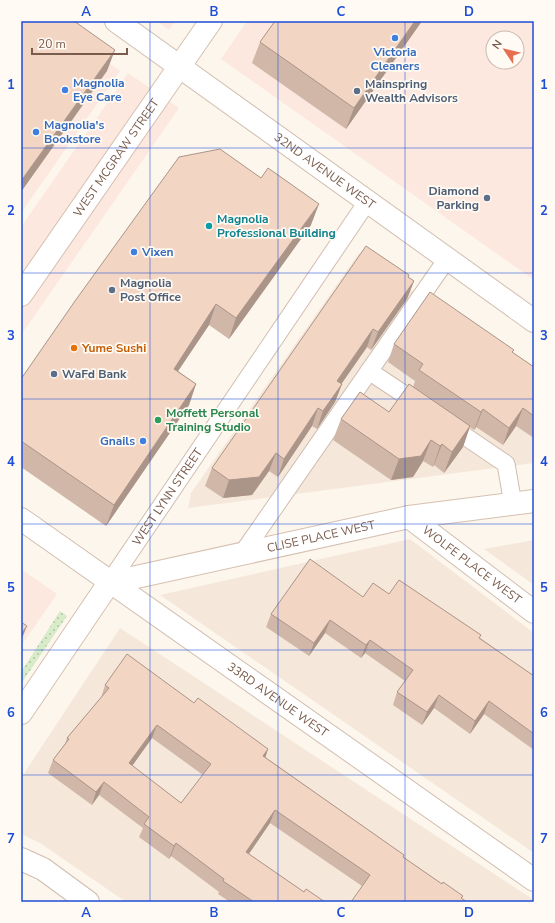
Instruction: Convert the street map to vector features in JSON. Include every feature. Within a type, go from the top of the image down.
[{"type":"street","name":"32ND AVENUE WEST","points":[[116,21],[534,322]]},
{"type":"street","name":"WEST MCGRAW STREET","points":[[21,295],[211,21]]},
{"type":"street","name":"CLISE PLACE WEST","points":[[109,583],[409,517],[534,501]]},
{"type":"street","name":"WOLFE PLACE WEST","points":[[409,517],[534,612]]},
{"type":"street","name":"33RD AVENUE WEST","points":[[21,519],[109,583],[534,880]]},
{"type":"street","name":"WEST LYNN STREET","points":[[21,713],[109,583]]},
{"type":"street","points":[[21,859],[43,870],[88,902]]},
{"type":"lane","name":"WEST LYNN STREET","points":[[109,583],[367,202]]},
{"type":"lane","points":[[242,554],[448,259]]},
{"type":"lane","points":[[369,371],[506,464],[513,504]]},
{"type":"shaded area","points":[[21,21],[48,21],[120,71],[21,213]]},
{"type":"shaded area","points":[[157,21],[175,21],[169,30]]},
{"type":"shaded area","name":"Diamond Parking","points":[[247,21],[534,21],[534,280],[221,59]]},
{"type":"shaded area","points":[[128,73],[179,108],[21,335],[21,227]]},
{"type":"shaded area","points":[[359,253],[534,377],[534,463],[188,508],[191,493]]},
{"type":"shaded area","points":[[410,539],[534,633],[534,853],[160,595]]},
{"type":"shaded area","points":[[534,540],[534,585],[484,549]]},
{"type":"shaded area","points":[[21,569],[57,594],[21,646]]},
{"type":"shaded area","points":[[120,628],[534,900],[534,902],[126,902],[40,843],[21,834],[21,778]]},
{"type":"green space","points":[[60,611],[67,616],[21,684],[21,672]]},
{"type":"building","points":[[21,21],[74,21],[115,50],[21,181]]},
{"type":"building","points":[[275,21],[415,21],[354,108],[260,42]]},
{"type":"building","points":[[220,149],[261,178],[268,168],[319,204],[236,318],[216,304],[174,369],[196,384],[114,505],[21,441],[21,379],[75,301],[179,157]]},
{"type":"building","points":[[366,246],[409,275],[408,277],[414,281],[378,332],[373,329],[337,381],[342,384],[323,411],[318,408],[284,459],[276,453],[259,477],[229,480],[212,468]]},
{"type":"building","points":[[430,292],[514,350],[512,352],[534,367],[534,416],[523,408],[509,428],[483,409],[481,412],[419,370],[423,364],[394,344]]},
{"type":"building","points":[[409,384],[470,426],[452,452],[442,444],[440,446],[431,440],[421,456],[399,459],[341,419],[360,392],[389,412]]},
{"type":"building","points":[[310,559],[363,597],[373,583],[389,594],[399,580],[481,635],[479,638],[534,676],[534,734],[489,701],[475,721],[439,695],[427,712],[397,692],[413,670],[370,640],[366,645],[330,620],[314,643],[271,614]]},
{"type":"building","points":[[21,622],[27,626],[21,634]]},
{"type":"building","points":[[127,654],[194,703],[198,698],[268,749],[263,756],[404,855],[403,857],[442,884],[443,882],[463,896],[461,898],[467,902],[351,902],[370,875],[275,810],[246,852],[304,892],[306,889],[325,902],[254,902],[223,881],[224,879],[176,843],[174,846],[144,824],[149,817],[104,782],[96,792],[53,760],[69,739],[67,738],[109,688],[105,685]],"holes":[[[157,725],[211,764],[181,803],[129,763]]]},
{"type":"place","name":"Victoria Cleaners","points":[[395,38]]},
{"type":"place","name":"Magnolia Eye Care","points":[[65,90]]},
{"type":"place","name":"Mainspring Wealth Advisors","points":[[357,91]]},
{"type":"place","name":"Magnolia's Bookstore","points":[[36,132]]},
{"type":"place","name":"Diamond Parking","points":[[487,198]]},
{"type":"place","name":"Magnolia Professional Building","points":[[209,226]]},
{"type":"place","name":"Vixen","points":[[134,252]]},
{"type":"place","name":"Magnolia Post Office","points":[[112,290]]},
{"type":"place","name":"Yume Sushi","points":[[74,348]]},
{"type":"place","name":"WaFd Bank","points":[[54,374]]},
{"type":"place","name":"Moffett Personal Training Studio","points":[[158,420]]},
{"type":"place","name":"Gnails","points":[[143,441]]}]
